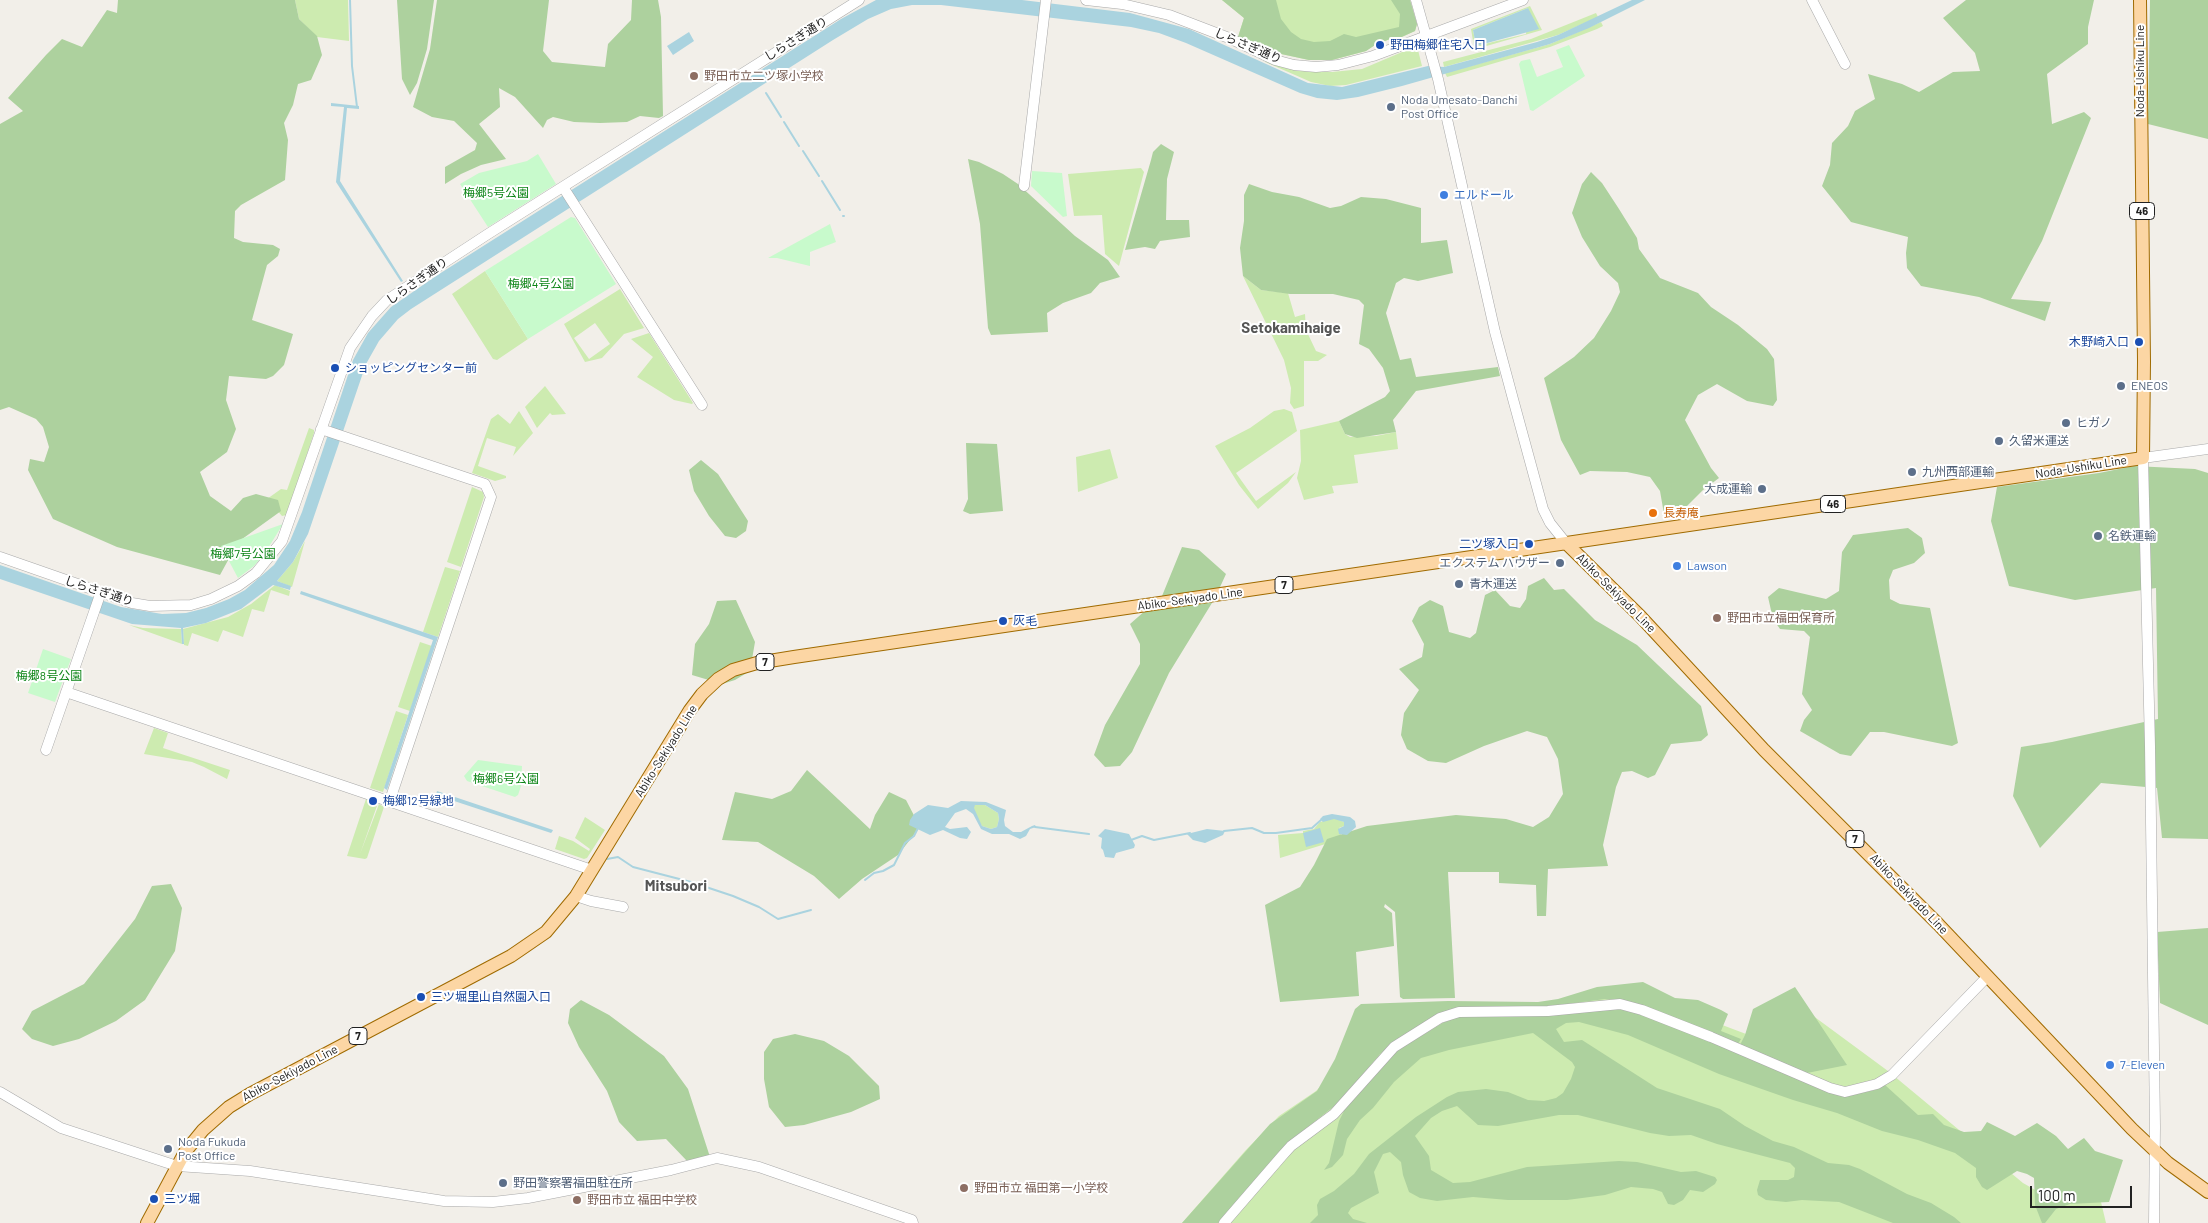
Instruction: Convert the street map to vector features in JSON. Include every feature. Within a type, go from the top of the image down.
[{"type":"main road","name":"Noda-Ushiku Line","points":[[1566,544],[2143,458],[2144,361],[2140,0]]},
{"type":"main road","name":"Abiko-Sekiyado Line","points":[[147,1223],[185,1152],[203,1130],[229,1107],[250,1094],[511,956],[546,932],[576,896],[690,710],[702,694],[718,679],[743,666],[1566,544],[1640,616],[1764,750],[1854,838],[2154,1150],[2208,1192]]},
{"type":"street","name":"しらさぎ通り","points":[[0,557],[100,595],[150,606],[190,605],[211,599],[238,586],[256,573],[282,541],[324,430],[350,348],[362,328],[387,300],[565,189],[859,0]]},
{"type":"street","name":"しらさぎ通り","points":[[1086,0],[1122,4],[1169,15],[1229,38],[1275,60],[1316,67],[1357,60],[1523,0]]},
{"type":"street","points":[[1416,0],[1438,79],[1495,332],[1513,400],[1546,517],[1566,544]]},
{"type":"street","points":[[1812,0],[1845,64]]},
{"type":"street","points":[[1024,186],[1046,1]]},
{"type":"street","points":[[565,189],[702,406]]},
{"type":"street","points":[[324,430],[485,484],[490,490],[491,497],[390,800]]},
{"type":"street","points":[[2154,1223],[2150,746],[2143,458],[2208,449]]},
{"type":"street","points":[[46,750],[100,595]]},
{"type":"street","points":[[66,692],[390,800],[592,870]]},
{"type":"street","points":[[576,896],[623,907]]},
{"type":"street","points":[[1224,1223],[1287,1150],[1334,1114],[1394,1047],[1440,1018],[1459,1012],[1548,1011],[1620,1004],[1642,1010],[1711,1037],[1830,1088],[1845,1092],[1870,1087],[1892,1075],[1987,977]]},
{"type":"street","points":[[0,1092],[61,1128],[177,1166],[250,1171],[444,1201],[493,1202],[528,1198],[671,1170],[717,1158],[768,1170],[912,1220],[913,1223]]},
{"type":"green space","points":[[118,0],[295,0],[299,19],[317,36],[322,55],[311,80],[298,84],[293,105],[284,123],[288,140],[285,180],[241,205],[235,211],[234,238],[243,242],[273,245],[280,249],[278,256],[267,265],[252,320],[293,334],[284,365],[273,376],[266,379],[229,376],[226,400],[236,429],[227,452],[200,472],[210,496],[231,511],[243,498],[256,494],[278,500],[281,511],[238,542],[220,575],[117,547],[53,519],[28,470],[30,459],[44,462],[49,447],[43,427],[36,419],[9,407],[0,410],[0,124],[23,111],[8,98],[46,55],[62,39],[82,47],[107,10],[117,13]]},
{"type":"green space","points":[[295,0],[348,0],[349,41],[317,37],[299,19]]},
{"type":"green space","points":[[397,0],[434,0],[427,49],[417,83],[410,95],[402,79]]},
{"type":"green space","points":[[437,0],[549,0],[543,51],[552,62],[605,67],[608,44],[631,20],[632,0],[658,0],[661,17],[663,116],[659,118],[640,116],[627,122],[600,123],[574,122],[553,117],[547,120],[543,128],[515,97],[499,88],[500,107],[479,124],[506,159],[481,165],[445,184],[445,167],[475,150],[477,143],[454,121],[432,117],[413,107],[430,49]]},
{"type":"green space","points":[[1222,0],[1410,0],[1417,24],[1415,31],[1395,40],[1390,39],[1375,45],[1366,51],[1332,60],[1309,60],[1272,52],[1238,37],[1244,18]]},
{"type":"green space","points":[[1222,0],[1276,0],[1281,19],[1291,32],[1301,39],[1314,42],[1330,41],[1344,34],[1356,37],[1399,27],[1400,14],[1391,0],[1410,0],[1417,24],[1415,31],[1395,40],[1390,39],[1375,45],[1366,51],[1332,60],[1309,60],[1272,52],[1238,37],[1244,18]]},
{"type":"green space","points":[[1966,0],[2094,0],[2088,27],[2088,44],[2047,74],[2052,124],[2084,112],[2091,118],[2042,241],[2011,299],[2051,302],[2045,321],[1979,297],[1921,286],[1907,268],[1908,237],[1851,222],[1822,186],[1830,165],[1832,143],[1848,126],[1855,111],[1875,99],[1868,74],[1902,84],[1919,92],[1953,72],[1980,71],[1975,53],[1943,18]]},
{"type":"green space","points":[[2150,0],[2208,0],[2208,139],[2148,124]]},
{"type":"green space","points":[[1530,6],[1542,30],[1476,49],[1471,29]],"holes":[[[1528,8],[1526,34],[1476,46],[1473,30]]]},
{"type":"green space","points":[[1596,13],[1598,17],[1558,35],[1444,67],[1443,62],[1531,39]]},
{"type":"green space","points":[[1601,22],[1603,26],[1597,29],[1550,47],[1447,77],[1445,73],[1550,44]]},
{"type":"green space","points":[[1569,45],[1585,76],[1533,111],[1530,110],[1519,64],[1521,61],[1530,59],[1537,77],[1563,67],[1556,50]]},
{"type":"green space","points":[[1414,47],[1418,50],[1422,66],[1346,85],[1330,86],[1311,82],[1263,61],[1298,71],[1332,72],[1362,69]]},
{"type":"green space","points":[[1161,144],[1174,152],[1167,179],[1166,220],[1189,220],[1190,237],[1160,241],[1155,249],[1145,247],[1125,250],[1153,152]]},
{"type":"green space","name":"梅郷5号公園","points":[[538,154],[556,184],[488,227],[460,184],[479,173],[527,161]]},
{"type":"green space","points":[[968,159],[979,162],[1003,174],[1018,184],[1075,236],[1108,260],[1120,277],[1100,283],[1091,293],[1063,303],[1047,313],[1048,332],[991,335],[988,328],[980,224]]},
{"type":"green space","points":[[1141,168],[1144,172],[1119,266],[1105,254],[1102,215],[1074,216],[1068,174]]},
{"type":"green space","points":[[1032,171],[1062,173],[1067,216],[1063,217],[1031,186]]},
{"type":"green space","points":[[1591,172],[1602,183],[1619,209],[1637,238],[1639,249],[1660,278],[1698,293],[1711,307],[1738,325],[1767,349],[1774,359],[1777,400],[1773,406],[1747,401],[1717,384],[1698,395],[1685,420],[1711,468],[1719,478],[1703,490],[1684,509],[1664,514],[1660,491],[1650,477],[1627,472],[1590,471],[1580,475],[1561,440],[1544,378],[1574,357],[1594,338],[1611,311],[1620,292],[1618,283],[1600,266],[1582,237],[1572,213],[1582,184]]},
{"type":"green space","points":[[1249,184],[1272,192],[1299,197],[1330,208],[1341,206],[1361,197],[1386,199],[1421,208],[1421,243],[1447,240],[1453,273],[1418,281],[1404,278],[1396,283],[1386,313],[1400,360],[1411,358],[1416,377],[1498,367],[1500,376],[1416,391],[1393,420],[1396,432],[1357,438],[1345,434],[1339,421],[1385,397],[1390,391],[1383,368],[1369,349],[1359,344],[1364,305],[1359,300],[1333,294],[1290,294],[1261,290],[1243,276],[1240,248],[1244,221],[1244,195]]},
{"type":"green space","name":"梅郷4号公園","points":[[571,217],[575,218],[616,284],[528,339],[485,271]]},
{"type":"green space","points":[[830,224],[836,242],[810,252],[810,266],[777,258],[768,258]]},
{"type":"green space","points":[[485,271],[528,339],[497,360],[493,359],[452,294]]},
{"type":"green space","points":[[1243,276],[1261,290],[1288,293],[1295,317],[1305,314],[1306,330],[1316,351],[1327,355],[1318,361],[1304,361],[1304,406],[1294,409],[1290,403],[1291,388],[1284,360]]},
{"type":"green space","points":[[620,289],[644,328],[624,334],[602,358],[585,362],[564,324]],"holes":[[[595,323],[610,344],[589,359],[574,338]]]},
{"type":"green space","points":[[649,333],[692,404],[674,400],[637,377],[653,357],[631,339]]},
{"type":"green space","points":[[545,386],[566,414],[552,415],[550,413],[537,428],[525,407]]},
{"type":"green space","points":[[1284,409],[1292,412],[1297,431],[1236,473],[1256,501],[1296,472],[1288,483],[1258,509],[1239,485],[1215,446],[1250,428],[1274,411]]},
{"type":"green space","points":[[519,411],[533,433],[513,456],[516,447],[487,438],[478,466],[506,476],[506,478],[495,481],[472,473],[491,419],[498,414],[510,424]]},
{"type":"green space","points":[[1339,421],[1345,434],[1350,437],[1376,436],[1396,432],[1398,449],[1354,455],[1358,483],[1332,486],[1334,493],[1304,500],[1297,478],[1301,461],[1300,430]]},
{"type":"green space","points":[[309,428],[314,430],[314,433],[287,515],[282,516],[267,499],[281,489],[287,490]]},
{"type":"green space","points":[[966,443],[997,444],[1003,511],[970,514],[963,511],[968,499]]},
{"type":"green space","points":[[1110,449],[1118,478],[1078,492],[1076,457]]},
{"type":"green space","points":[[701,460],[718,474],[748,521],[746,531],[736,538],[725,536],[709,516],[694,491],[689,470]]},
{"type":"green space","points":[[2134,466],[2195,469],[2208,473],[2208,839],[2162,838],[2157,788],[2101,783],[2040,848],[2013,796],[2021,747],[2158,719],[2156,588],[2075,600],[2009,586],[1991,521],[1997,487],[2099,473]]},
{"type":"green space","points":[[472,487],[483,492],[484,497],[461,567],[447,562]]},
{"type":"green space","name":"梅郷7号公園","points":[[283,524],[265,553],[254,566],[238,578],[221,546]]},
{"type":"green space","points":[[1908,528],[1922,538],[1925,553],[1914,563],[1893,570],[1889,580],[1890,599],[1900,604],[1930,608],[1958,743],[1952,746],[1884,732],[1870,732],[1851,756],[1840,754],[1800,731],[1804,720],[1812,710],[1802,694],[1810,637],[1804,631],[1780,629],[1773,619],[1768,597],[1779,588],[1826,599],[1839,591],[1842,552],[1853,535]]},
{"type":"green space","points":[[305,541],[292,587],[277,581],[293,562]]},
{"type":"green space","points":[[1182,547],[1199,550],[1226,574],[1215,598],[1169,673],[1132,752],[1120,766],[1105,767],[1094,755],[1105,725],[1140,664],[1140,644],[1130,624],[1162,596]]},
{"type":"green space","points":[[445,567],[460,571],[438,637],[423,632]]},
{"type":"green space","points":[[1544,578],[1554,590],[1564,589],[1595,620],[1637,645],[1701,706],[1708,735],[1701,741],[1671,744],[1655,775],[1648,778],[1632,771],[1622,772],[1616,787],[1603,845],[1608,866],[1548,869],[1546,916],[1537,916],[1536,885],[1499,883],[1499,872],[1448,872],[1455,998],[1403,999],[1400,997],[1395,912],[1385,904],[1384,907],[1392,913],[1394,946],[1356,952],[1359,996],[1280,1002],[1265,905],[1300,887],[1327,839],[1367,826],[1456,815],[1506,819],[1533,827],[1549,817],[1563,794],[1558,759],[1547,737],[1527,731],[1484,746],[1446,763],[1428,761],[1407,749],[1401,735],[1404,713],[1419,690],[1399,669],[1422,657],[1424,644],[1412,621],[1419,607],[1430,600],[1443,606],[1449,632],[1470,638],[1476,633],[1485,595],[1495,590],[1510,606],[1520,608],[1526,599],[1528,586]]},
{"type":"green space","points":[[275,585],[290,591],[289,596],[271,590],[264,612],[252,609],[243,637],[223,630],[218,642],[192,633],[188,646],[184,645],[183,629],[228,617],[251,604]]},
{"type":"green space","points":[[736,600],[755,642],[750,671],[735,680],[722,684],[692,675],[695,644],[709,624],[717,601]]},
{"type":"green space","points":[[129,625],[143,628],[181,629],[182,644]]},
{"type":"green space","points":[[420,642],[432,646],[410,711],[398,707]]},
{"type":"green space","name":"梅郷8号公園","points":[[43,649],[71,659],[55,702],[28,693]]},
{"type":"green space","points":[[396,711],[408,715],[383,792],[370,788]]},
{"type":"green space","points":[[154,728],[168,733],[163,748],[230,770],[227,779],[192,762],[144,754]]},
{"type":"green space","name":"梅郷6号公園","points":[[478,760],[522,766],[521,786],[518,795],[515,797],[467,781],[464,776]]},
{"type":"green space","points":[[807,770],[870,829],[875,815],[889,792],[906,800],[920,827],[898,855],[862,879],[839,899],[814,876],[758,842],[722,840],[735,792],[772,799],[791,791]]},
{"type":"green space","points":[[366,799],[378,803],[360,854],[379,804],[384,807],[367,858],[347,856]]},
{"type":"green space","points":[[985,805],[998,813],[997,827],[991,829],[982,826],[976,816],[973,806]]},
{"type":"green space","points":[[585,817],[605,830],[587,858],[584,859],[555,849],[559,836],[573,841],[589,851],[590,849],[575,838]]},
{"type":"green space","points":[[1331,819],[1344,822],[1344,826],[1339,828],[1341,835],[1345,838],[1280,858],[1278,835],[1303,833],[1303,831],[1314,829],[1320,822]]},
{"type":"green space","points":[[171,884],[182,908],[175,951],[145,1000],[116,1021],[79,1039],[53,1046],[32,1039],[22,1029],[32,1011],[84,984],[135,919],[152,886]]},
{"type":"green space","points":[[2208,928],[2208,1025],[2160,1003],[2157,932]]},
{"type":"green space","points":[[1643,982],[1675,998],[1698,1000],[1728,1014],[1721,1031],[1741,1039],[1738,1044],[1656,1010],[1624,1000],[1605,999],[1552,1006],[1457,1008],[1392,1044],[1380,1054],[1338,1103],[1285,1145],[1218,1223],[1182,1223],[1270,1124],[1317,1091],[1335,1059],[1355,1009],[1361,1004],[1448,1001],[1538,1002],[1558,999],[1597,987]]},
{"type":"green space","points":[[1795,987],[1847,1065],[1807,1073],[1740,1045],[1753,1009]]},
{"type":"green space","points":[[1608,995],[1672,1006],[1754,1037],[1793,1001],[1888,1071],[2023,1183],[2044,1195],[2101,1202],[2106,1223],[1182,1223],[1245,1151],[1279,1116],[1320,1087],[1457,1008],[1541,1006]]},
{"type":"green space","points":[[581,1000],[609,1015],[664,1056],[688,1089],[710,1157],[687,1161],[666,1139],[637,1141],[619,1122],[607,1091],[579,1047],[568,1023],[570,1009]]},
{"type":"green space","points":[[1619,1008],[1641,1013],[1852,1095],[1875,1090],[1885,1085],[1918,1115],[1933,1114],[1944,1125],[1964,1132],[1981,1131],[1987,1122],[2015,1136],[2037,1123],[2056,1136],[2068,1149],[2084,1138],[2095,1151],[2123,1160],[2109,1202],[2070,1204],[2056,1209],[2045,1223],[2042,1223],[2035,1205],[2034,1178],[2027,1174],[2017,1171],[1987,1190],[1982,1187],[1976,1177],[1976,1168],[1955,1153],[1918,1140],[1882,1131],[1837,1113],[1719,1074],[1628,1035],[1579,1022],[1566,1023],[1556,1029],[1564,1042],[1582,1040],[1657,1088],[1720,1109],[1745,1126],[1773,1141],[1794,1147],[1828,1163],[1849,1165],[1860,1169],[1907,1194],[1931,1203],[1961,1223],[1893,1223],[1839,1202],[1766,1200],[1758,1195],[1757,1190],[1760,1180],[1788,1180],[1794,1177],[1795,1168],[1790,1163],[1717,1144],[1691,1135],[1669,1136],[1650,1133],[1578,1115],[1559,1115],[1498,1126],[1478,1125],[1457,1106],[1442,1111],[1431,1118],[1415,1136],[1429,1156],[1431,1170],[1453,1183],[1470,1182],[1527,1167],[1619,1161],[1637,1162],[1681,1172],[1696,1171],[1715,1177],[1717,1180],[1715,1184],[1703,1192],[1690,1190],[1683,1200],[1674,1205],[1668,1204],[1662,1192],[1653,1189],[1631,1187],[1605,1195],[1567,1200],[1508,1200],[1473,1197],[1437,1201],[1420,1198],[1409,1192],[1401,1162],[1390,1152],[1383,1154],[1374,1172],[1379,1193],[1351,1208],[1348,1213],[1353,1219],[1367,1223],[1310,1223],[1318,1215],[1317,1205],[1320,1199],[1334,1191],[1354,1174],[1369,1154],[1416,1117],[1447,1097],[1458,1092],[1486,1089],[1508,1092],[1528,1100],[1544,1101],[1556,1098],[1563,1093],[1575,1067],[1572,1062],[1533,1033],[1449,1050],[1421,1058],[1394,1082],[1373,1108],[1360,1120],[1347,1139],[1343,1155],[1332,1167],[1324,1170],[1329,1163],[1339,1121],[1347,1105],[1375,1072],[1398,1050],[1446,1021],[1458,1017]]},
{"type":"green space","points":[[795,1034],[824,1041],[849,1056],[879,1086],[880,1099],[851,1112],[804,1125],[785,1127],[769,1107],[764,1079],[764,1052],[773,1039]]},
{"type":"water","points":[[876,0],[1022,0],[1130,13],[1189,29],[1308,83],[1342,87],[1428,66],[1444,67],[1537,42],[1558,35],[1632,0],[1645,0],[1589,28],[1550,44],[1402,86],[1337,100],[1317,98],[1300,93],[1186,43],[1159,33],[1131,27],[941,5],[912,5],[891,9],[868,19],[833,40],[398,319],[379,341],[366,364],[308,534],[293,562],[277,581],[291,586],[290,590],[273,585],[241,609],[206,623],[183,628],[184,644],[182,644],[181,628],[132,624],[0,579],[0,565],[121,607],[162,614],[186,613],[206,608],[245,590],[274,565],[290,541],[302,512],[353,360],[368,333],[391,307],[436,276],[841,19]]},
{"type":"water","points":[[1528,8],[1539,29],[1476,46],[1473,30]]},
{"type":"water","points":[[689,32],[694,41],[673,55],[667,46]]},
{"type":"water","points":[[331,103],[359,106],[359,109],[347,108],[340,181],[403,281],[401,282],[336,182],[344,107],[331,106]]},
{"type":"water","points":[[301,591],[438,637],[387,790],[384,788],[433,640],[300,594]]},
{"type":"water","points":[[437,791],[553,830],[551,833],[436,795]]},
{"type":"water","points":[[961,801],[986,802],[1006,810],[1005,826],[1013,832],[1021,832],[1035,825],[1036,827],[1030,829],[1026,836],[1020,839],[1009,834],[992,834],[981,829],[973,814],[966,809],[955,813],[945,827],[950,829],[967,827],[971,832],[967,839],[960,838],[943,830],[930,835],[909,825],[914,814],[928,805],[948,808]],"holes":[[[975,805],[985,805],[998,813],[997,827],[991,829],[982,826],[974,808]]]},
{"type":"water","points":[[1332,814],[1350,817],[1355,821],[1356,827],[1347,835],[1339,834],[1338,829],[1344,826],[1344,822],[1334,819],[1323,822],[1320,819],[1323,816]]},
{"type":"water","points":[[1320,828],[1324,842],[1306,847],[1303,833]]},
{"type":"water","points":[[1105,829],[1129,834],[1135,845],[1134,848],[1116,853],[1114,858],[1105,857],[1101,848],[1102,838],[1098,836]]},
{"type":"water","points":[[1207,829],[1225,831],[1223,835],[1205,843],[1193,840],[1187,834]]},
{"type":"water","points":[[1006,1181],[1007,1191],[981,1192],[981,1182]]},
{"type":"waterway","points":[[350,0],[352,66],[357,107]]},
{"type":"waterway","points":[[766,93],[781,117]]},
{"type":"waterway","points":[[784,122],[799,146]]},
{"type":"waterway","points":[[803,151],[819,176]]},
{"type":"waterway","points":[[822,181],[840,210]]},
{"type":"waterway","points":[[1224,831],[1252,828],[1264,833],[1276,833],[1312,828],[1321,820]]},
{"type":"waterway","points":[[1035,827],[1089,834]]},
{"type":"waterway","points":[[865,880],[874,873],[894,865],[905,843],[914,836],[918,828]]},
{"type":"waterway","points":[[1131,840],[1142,836],[1154,840],[1190,833]]},
{"type":"waterway","points":[[607,859],[618,857],[633,867],[691,882],[733,896],[759,907],[778,919],[811,910]]},
{"type":"place","name":"野田梅郷住宅入口","points":[[1380,45]]},
{"type":"place","name":"野田市立二ツ塚小学校","points":[[694,76]]},
{"type":"place","name":"Noda Umesato-Danchi Post Office","points":[[1391,107]]},
{"type":"place","name":"エルドール","points":[[1444,195]]},
{"type":"place","name":"木野崎入口","points":[[2139,342]]},
{"type":"place","name":"ショッピングセンター前","points":[[335,368]]},
{"type":"place","name":"ENEOS","points":[[2121,386]]},
{"type":"place","name":"ヒガノ","points":[[2066,423]]},
{"type":"place","name":"久留米運送","points":[[1999,441]]},
{"type":"place","name":"九州西部運輸","points":[[1912,472]]},
{"type":"place","name":"大成運輸","points":[[1762,489]]},
{"type":"place","name":"長寿庵","points":[[1653,513]]},
{"type":"place","name":"名鉄運輸","points":[[2098,536]]},
{"type":"place","name":"二ツ塚入口","points":[[1529,544]]},
{"type":"place","name":"エクステム ハウザー","points":[[1560,563]]},
{"type":"place","name":"Lawson","points":[[1677,566]]},
{"type":"place","name":"青木運送","points":[[1459,584]]},
{"type":"place","name":"野田市立福田保育所","points":[[1717,618]]},
{"type":"place","name":"灰毛","points":[[1003,621]]},
{"type":"place","name":"梅郷12号緑地","points":[[373,801]]},
{"type":"place","name":"三ツ堀里山自然園入口","points":[[421,997]]},
{"type":"place","name":"7-Eleven","points":[[2110,1065]]},
{"type":"place","name":"Noda Fukuda Post Office","points":[[168,1149]]},
{"type":"place","name":"野田警察署福田駐在所","points":[[503,1183]]},
{"type":"place","name":"野田市立 福田第一小学校","points":[[964,1188]]},
{"type":"place","name":"三ツ堀","points":[[154,1199]]},
{"type":"place","name":"野田市立 福田中学校","points":[[577,1200]]},
{"type":"district","name":"Setokamihaige","points":[[1291,328]]},
{"type":"district","name":"Mitsubori","points":[[676,886]]}]
